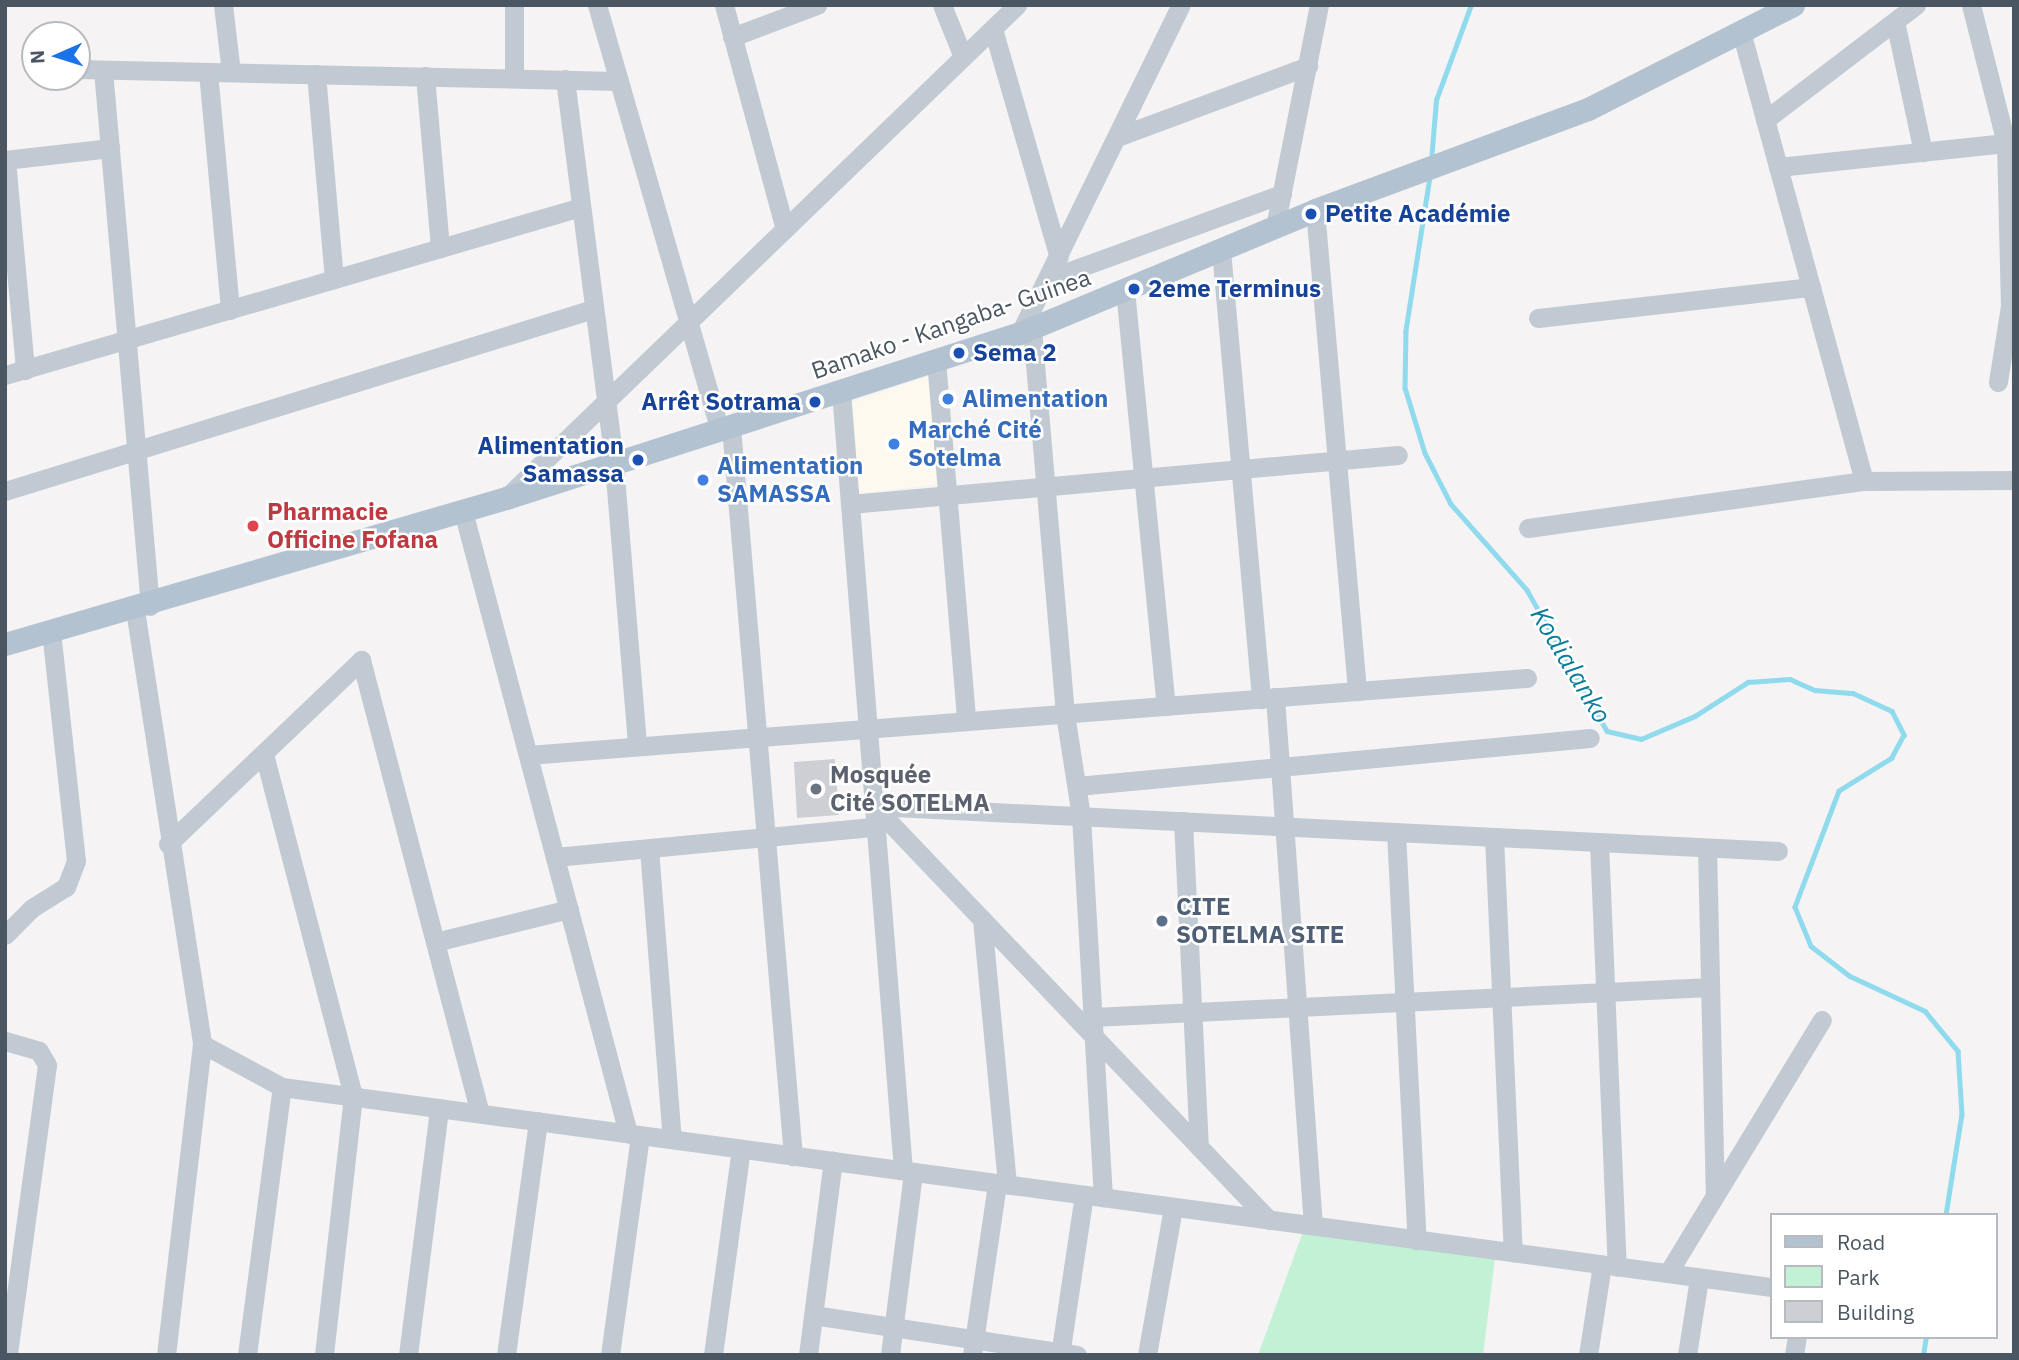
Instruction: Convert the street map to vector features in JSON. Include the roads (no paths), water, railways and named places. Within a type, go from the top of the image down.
[{"type":"main road","name":"Bamako - Kangaba- Guinea","points":[[5,643],[142,608],[506,498],[1026,331],[1315,210],[1588,109],[1742,35],[1793,5]]},
{"type":"street","points":[[223,5],[231,72]]},
{"type":"street","points":[[514,5],[514,78]]},
{"type":"street","points":[[597,5],[689,322],[725,428],[757,737],[793,1156]]},
{"type":"street","points":[[724,5],[785,229]]},
{"type":"street","points":[[732,37],[817,5]]},
{"type":"street","points":[[942,5],[963,57]]},
{"type":"street","points":[[506,498],[1017,5]]},
{"type":"street","points":[[1275,227],[1319,5]]},
{"type":"street","points":[[1765,120],[1896,26],[1916,5]]},
{"type":"street","points":[[1970,5],[2006,143],[2010,306],[1998,382]]},
{"type":"street","points":[[813,1315],[893,1327],[973,1347],[1066,1354],[1093,1196],[1094,1038],[1081,816],[1065,714],[1045,487],[1026,331],[1048,279],[1182,6]]},
{"type":"street","points":[[1896,26],[1923,152]]},
{"type":"street","points":[[993,29],[1059,257]]},
{"type":"street","points":[[1742,35],[1864,481]]},
{"type":"street","points":[[1117,137],[1308,66]]},
{"type":"street","points":[[91,70],[619,81]]},
{"type":"street","points":[[103,70],[127,340],[142,608],[168,844],[202,1044],[166,1355]]},
{"type":"street","points":[[208,72],[230,310]]},
{"type":"street","points":[[316,74],[334,279]]},
{"type":"street","points":[[425,76],[440,248]]},
{"type":"street","points":[[565,79],[614,464],[637,746]]},
{"type":"street","points":[[1778,167],[2006,143]]},
{"type":"street","points":[[25,370],[6,160],[110,148]]},
{"type":"street","points":[[1048,279],[1282,194]]},
{"type":"street","points":[[5,375],[581,207]]},
{"type":"street","points":[[1315,210],[1357,691]]},
{"type":"street","points":[[1222,250],[1241,470],[1268,698],[1281,767],[1313,1226]]},
{"type":"street","points":[[1538,318],[1811,287]]},
{"type":"street","points":[[1125,290],[1166,706]]},
{"type":"street","points":[[5,491],[593,309]]},
{"type":"street","points":[[936,360],[966,721]]},
{"type":"street","points":[[841,391],[867,729],[908,1171],[890,1355]]},
{"type":"street","points":[[850,504],[1398,455]]},
{"type":"street","points":[[1528,528],[1864,481],[2014,481]]},
{"type":"street","points":[[463,511],[555,858],[634,1134],[610,1355]]},
{"type":"street","points":[[5,935],[32,908],[66,887],[76,861],[51,632]]},
{"type":"street","points":[[168,844],[361,660],[480,1113]]},
{"type":"street","points":[[528,755],[1527,678]]},
{"type":"street","points":[[1077,786],[1590,738]]},
{"type":"street","points":[[264,754],[353,1096],[324,1355]]},
{"type":"street","points":[[874,806],[1778,851]]},
{"type":"street","points":[[874,806],[1269,1220]]},
{"type":"street","points":[[1183,821],[1199,1147]]},
{"type":"street","points":[[555,858],[876,827]]},
{"type":"street","points":[[1396,832],[1417,1240]]},
{"type":"street","points":[[1494,837],[1513,1252]]},
{"type":"street","points":[[1588,1355],[1610,1266],[1606,992],[1599,842]]},
{"type":"street","points":[[1707,848],[1715,1194]]},
{"type":"street","points":[[649,849],[672,1139]]},
{"type":"street","points":[[435,942],[569,909]]},
{"type":"street","points":[[973,1347],[1002,1184],[982,919]]},
{"type":"street","points":[[1093,1017],[1710,987]]},
{"type":"street","points":[[1668,1273],[1822,1020]]},
{"type":"street","points":[[5,1041],[39,1051],[47,1065],[8,1355]]},
{"type":"street","points":[[202,1044],[282,1087],[1770,1287]]},
{"type":"street","points":[[247,1355],[282,1087]]},
{"type":"street","points":[[408,1355],[439,1108]]},
{"type":"street","points":[[506,1355],[538,1121]]},
{"type":"street","points":[[713,1355],[741,1149]]},
{"type":"street","points":[[808,1355],[833,1161]]},
{"type":"street","points":[[1147,1355],[1173,1207]]},
{"type":"street","points":[[1687,1355],[1699,1278]]},
{"type":"waterway","name":"Kodialanko","points":[[1431,161],[1436,100],[1471,5]]},
{"type":"waterway","name":"Kodialanko","points":[[1430,177],[1406,331],[1405,388],[1425,453],[1451,504],[1527,590],[1607,731],[1641,739],[1695,716],[1748,682],[1790,679],[1815,690],[1853,693],[1892,711],[1904,735],[1892,758],[1839,791],[1795,907],[1811,946],[1850,976],[1925,1011],[1958,1051],[1962,1114],[1946,1213]]},
{"type":"waterway","name":"Kodialanko","points":[[1923,1355],[1926,1339]]},
{"type":"place","name":"Petite Académie","points":[[1311,214]]},
{"type":"place","name":"2eme Terminus","points":[[1134,289]]},
{"type":"place","name":"Sema 2","points":[[959,353]]},
{"type":"place","name":"Alimentation","points":[[948,399]]},
{"type":"place","name":"Arrêt Sotrama","points":[[815,402]]},
{"type":"place","name":"Marché Cité Sotelma","points":[[894,444]]},
{"type":"place","name":"Alimentation Samassa","points":[[638,460]]},
{"type":"place","name":"Alimentation SAMASSA","points":[[703,480]]},
{"type":"place","name":"Pharmacie Officine Fofana","points":[[253,526]]},
{"type":"place","name":"Mosquée Cité SOTELMA","points":[[816,789]]},
{"type":"place","name":"CITE SOTELMA SITE","points":[[1162,921]]}]
